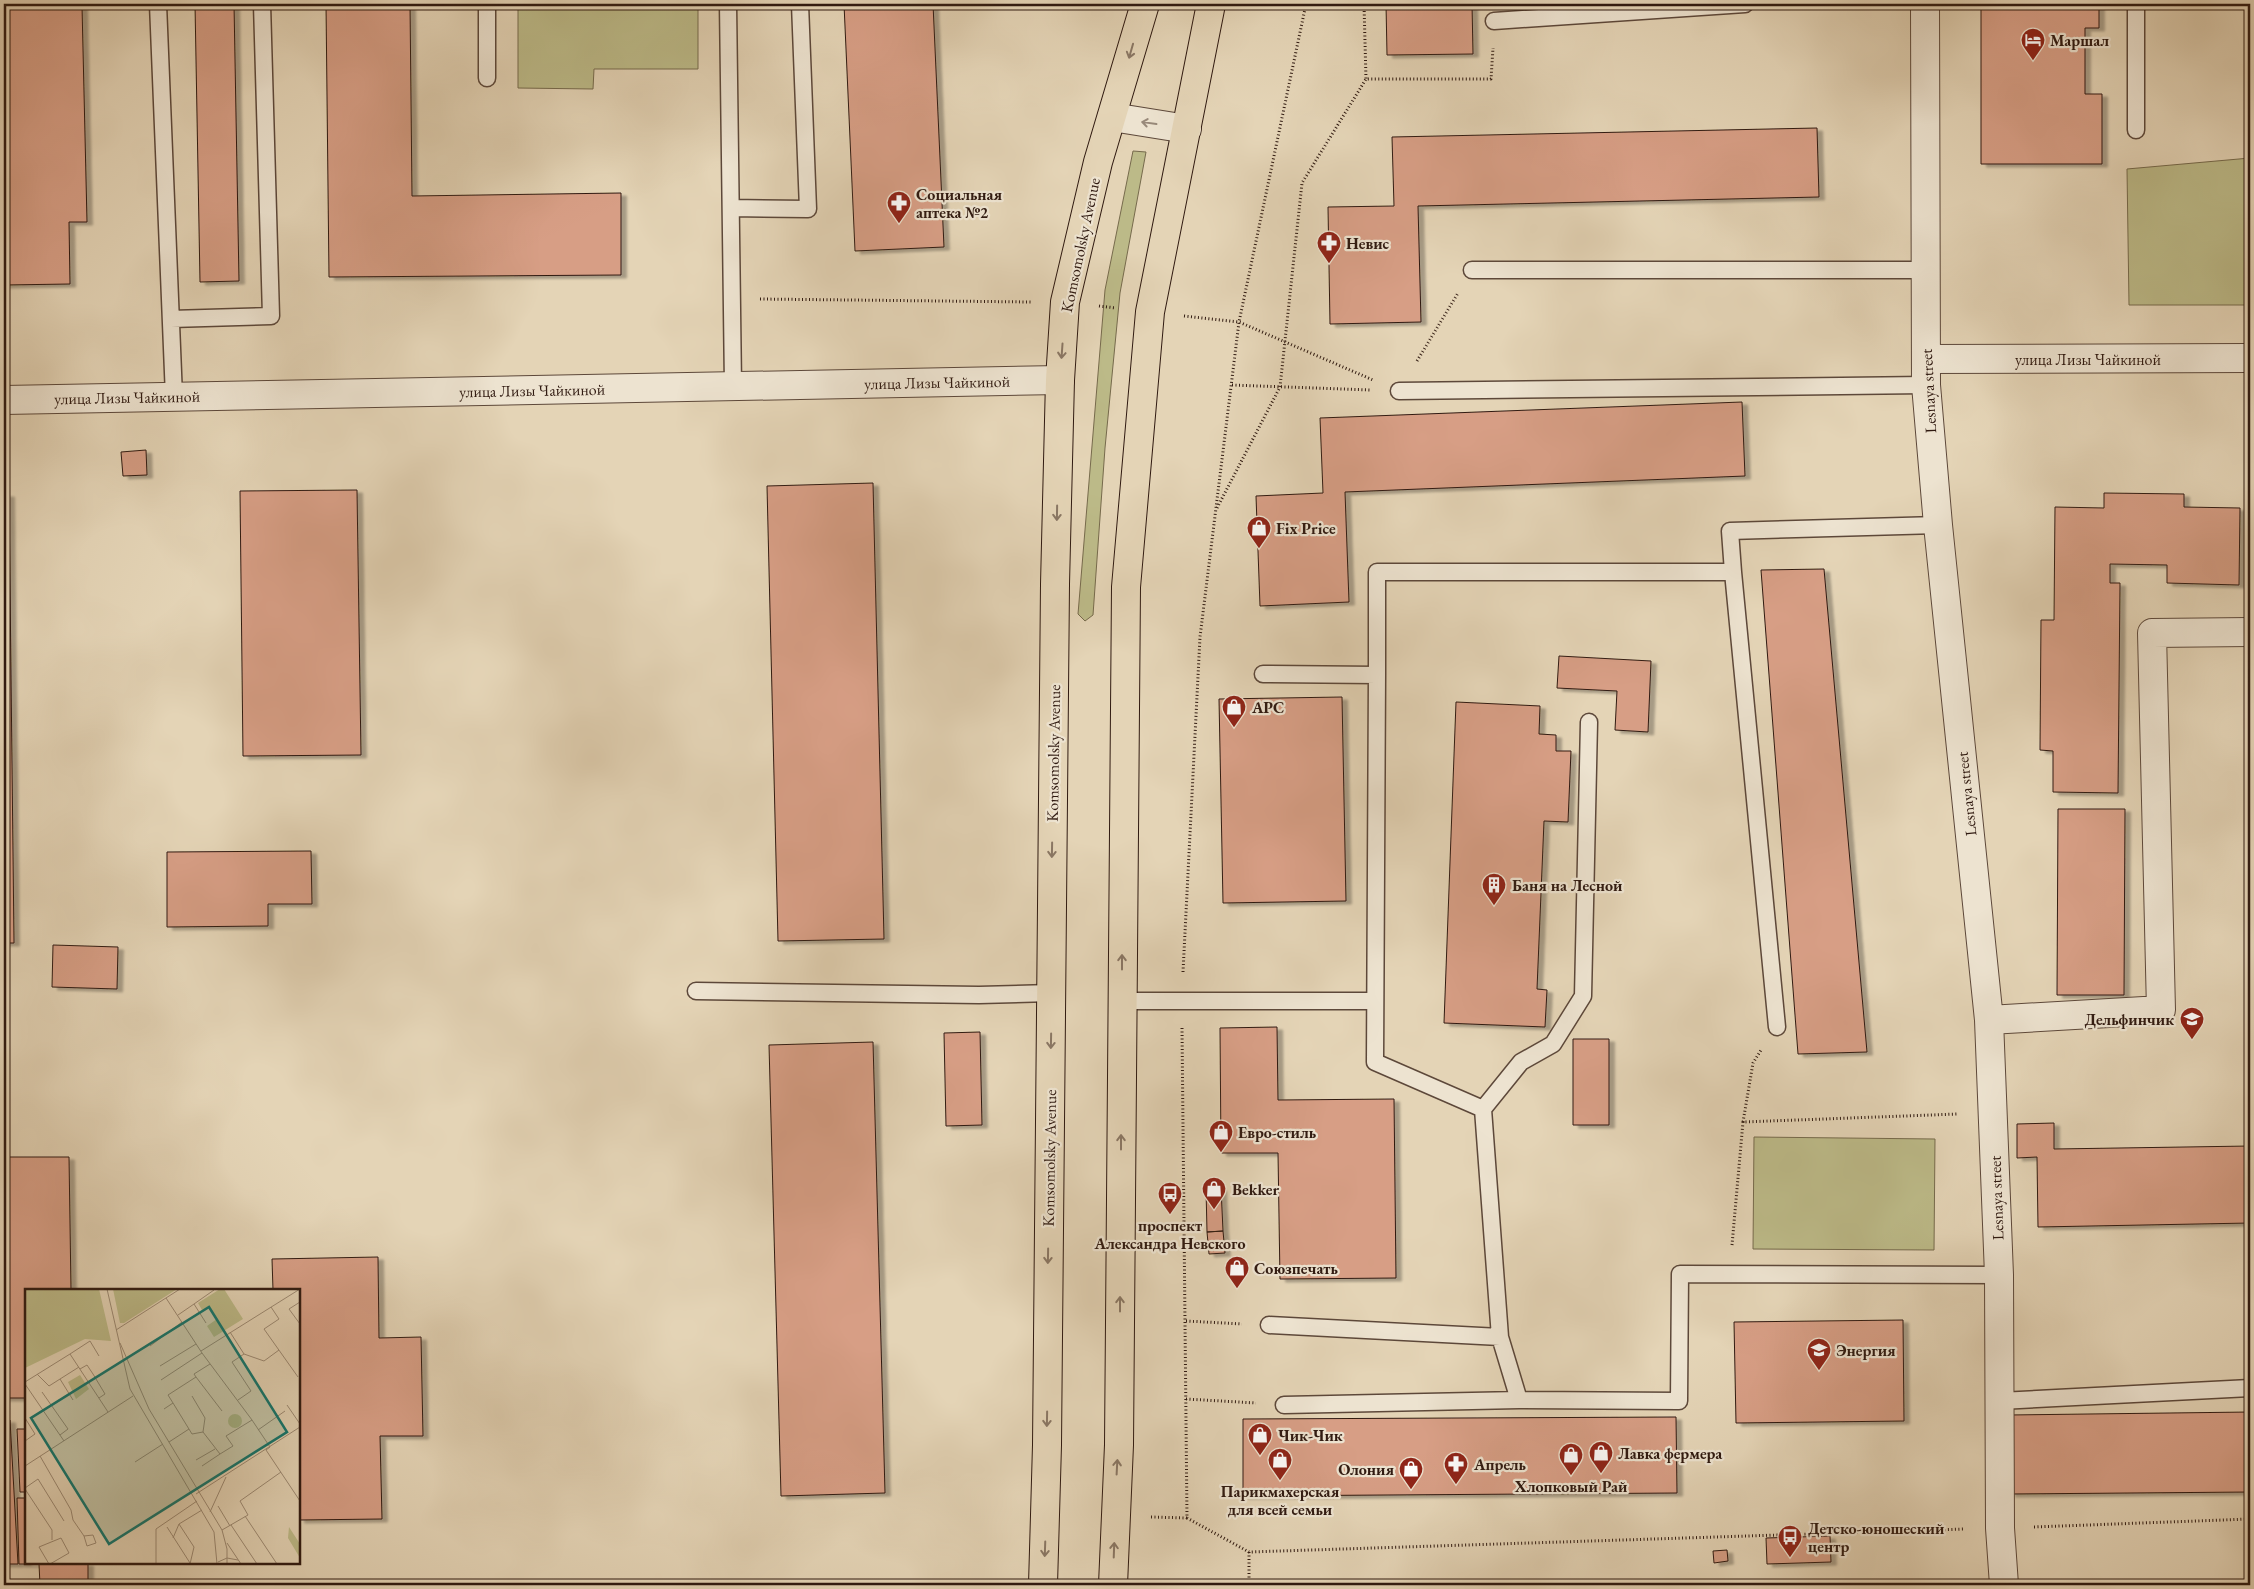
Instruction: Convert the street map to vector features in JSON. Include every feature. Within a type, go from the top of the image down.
[{"type":"main road","name":"Komsomolsky Avenue","points":[[1043,1585],[1055,584],[1060,380],[1065,302],[1098,162],[1145,4]]},
{"type":"main road","points":[[1112,1585],[1119,1445],[1126,587],[1150,312],[1211,4]]},
{"type":"street","name":"Lesnaya street","points":[[1925,4],[1924,270],[1926,372],[1938,525],[1989,1020],[1999,1275],[2000,1528],[2004,1585]]},
{"type":"street","points":[[1112,117],[1187,128]]},
{"type":"street","name":"улица Лизы Чайкиной","points":[[1926,372],[2250,358]]},
{"type":"street","name":"улица Лизы Чайкиной","points":[[4,400],[1060,380]]},
{"type":"street","points":[[1989,1020],[2161,1010],[2152,633],[2250,632]]},
{"type":"lane","points":[[158,4],[174,396]]},
{"type":"lane","points":[[171,319],[271,316],[262,4]]},
{"type":"lane","points":[[487,4],[487,78]]},
{"type":"lane","points":[[728,4],[733,386]]},
{"type":"lane","points":[[731,208],[808,209],[800,4]]},
{"type":"lane","points":[[1494,21],[1745,4]]},
{"type":"lane","points":[[2136,4],[2136,130]]},
{"type":"lane","points":[[1472,270],[1924,270]]},
{"type":"lane","points":[[1399,391],[1926,372]]},
{"type":"lane","points":[[1777,1027],[1730,531],[1938,525]]},
{"type":"lane","points":[[1484,1109],[1375,1062],[1377,572],[1733,572]]},
{"type":"lane","points":[[1263,674],[1377,675]]},
{"type":"lane","points":[[1518,1400],[1500,1337],[1484,1109],[1521,1062],[1553,1044],[1583,996],[1589,722]]},
{"type":"lane","points":[[696,991],[979,995],[1051,993]]},
{"type":"lane","points":[[1122,1001],[1375,1001]]},
{"type":"lane","points":[[1284,1405],[1518,1400],[1679,1401],[1680,1274],[1999,1275]]},
{"type":"lane","points":[[1269,1325],[1500,1337]]},
{"type":"lane","points":[[2000,1401],[2250,1388]]},
{"type":"path","points":[[1306,4],[1240,322],[1200,637],[1182,1001],[1188,1518],[1249,1552],[2250,1519]]},
{"type":"path","points":[[1216,510],[1280,387],[1302,182],[1366,79],[1364,4]]},
{"type":"path","points":[[1366,79],[1491,79],[1494,21]]},
{"type":"path","points":[[1399,391],[1472,270]]},
{"type":"path","points":[[732,299],[1065,302],[1240,322],[1399,391]]},
{"type":"path","points":[[1232,385],[1399,391]]},
{"type":"path","points":[[1729,1274],[1742,1122],[1753,1063],[1777,1027]]},
{"type":"path","points":[[1742,1122],[1993,1113]]},
{"type":"path","points":[[1186,1321],[1269,1325]]},
{"type":"path","points":[[1186,1399],[1284,1405]]},
{"type":"path","points":[[1249,1552],[1249,1585]]},
{"type":"shaded area","points":[[518,4],[698,4],[698,69],[594,69],[593,89],[518,88]]},
{"type":"shaded area","points":[[1133,151],[1146,152],[1120,293],[1105,448],[1093,615],[1085,621],[1078,614],[1105,290]]},
{"type":"shaded area","points":[[2250,158],[2250,305],[2129,305],[2127,169]]},
{"type":"shaded area","points":[[1754,1137],[1935,1139],[1934,1250],[1753,1249]]},
{"type":"building","points":[[4,4],[82,6],[87,222],[69,222],[70,284],[4,285]]},
{"type":"building","points":[[195,4],[234,4],[239,281],[200,282]]},
{"type":"building","points":[[326,4],[410,4],[412,196],[621,193],[621,275],[329,277]]},
{"type":"building","points":[[844,4],[933,4],[944,247],[855,251]]},
{"type":"building","points":[[1386,4],[1472,4],[1473,54],[1387,55]]},
{"type":"building","name":"Маршал","points":[[1981,4],[2099,4],[2099,28],[2085,28],[2085,94],[2102,94],[2102,164],[1981,164]]},
{"type":"building","points":[[1817,128],[1819,197],[1418,206],[1421,322],[1330,324],[1328,207],[1394,206],[1392,137]]},
{"type":"building","points":[[1742,402],[1745,476],[1345,492],[1349,602],[1260,606],[1256,496],[1323,493],[1320,418]]},
{"type":"building","points":[[146,450],[147,475],[123,476],[121,452]]},
{"type":"building","points":[[873,483],[884,939],[778,941],[767,486]]},
{"type":"building","points":[[357,490],[361,755],[243,756],[240,491]]},
{"type":"building","points":[[2104,493],[2184,494],[2184,507],[2240,508],[2239,585],[2167,583],[2167,565],[2110,564],[2110,583],[2120,583],[2118,793],[2053,792],[2053,751],[2040,750],[2041,620],[2054,620],[2055,507],[2104,508]]},
{"type":"building","points":[[4,494],[9,494],[14,943],[4,943]]},
{"type":"building","points":[[1824,569],[1867,1052],[1798,1054],[1761,570]]},
{"type":"building","points":[[1559,656],[1651,661],[1648,732],[1615,730],[1617,691],[1557,688]]},
{"type":"building","points":[[1342,697],[1346,901],[1223,903],[1219,699]]},
{"type":"building","name":"Баня на Лесной","points":[[1456,702],[1540,706],[1539,734],[1556,735],[1556,751],[1571,751],[1568,822],[1544,821],[1537,989],[1547,990],[1545,1027],[1444,1023]]},
{"type":"building","points":[[2058,809],[2125,809],[2124,995],[2057,995]]},
{"type":"building","points":[[311,851],[312,904],[268,904],[268,926],[167,927],[167,852]]},
{"type":"building","points":[[53,945],[118,947],[117,989],[52,987]]},
{"type":"building","points":[[1277,1027],[1278,1100],[1394,1099],[1396,1278],[1280,1279],[1278,1153],[1221,1153],[1220,1028]]},
{"type":"building","points":[[980,1032],[982,1125],[946,1126],[944,1033]]},
{"type":"building","points":[[1573,1039],[1609,1039],[1609,1125],[1573,1125]]},
{"type":"building","points":[[873,1042],[885,1493],[781,1496],[769,1045]]},
{"type":"building","points":[[2054,1123],[2054,1149],[2250,1146],[2250,1223],[2038,1227],[2037,1157],[2017,1158],[2017,1124]]},
{"type":"building","points":[[4,1157],[69,1157],[71,1289],[25,1289],[25,1398],[4,1398]]},
{"type":"building","name":"Bekker","points":[[1206,1188],[1221,1188],[1223,1231],[1207,1232]]},
{"type":"building","points":[[1223,1231],[1225,1253],[1209,1254],[1207,1232]]},
{"type":"building","points":[[378,1257],[379,1338],[421,1337],[423,1436],[380,1436],[382,1519],[300,1520],[300,1289],[273,1289],[272,1259]]},
{"type":"building","name":"Энергия","points":[[1903,1320],[1904,1421],[1736,1423],[1734,1322]]},
{"type":"building","points":[[2250,1412],[2250,1492],[2010,1494],[2009,1415]]},
{"type":"building","points":[[1676,1417],[1677,1493],[1243,1496],[1243,1419]]},
{"type":"building","points":[[4,1420],[10,1420],[18,1564],[4,1564]]},
{"type":"building","points":[[17,1429],[25,1429],[25,1492],[20,1492]]},
{"type":"building","points":[[17,1498],[25,1498],[25,1564],[19,1564]]},
{"type":"building","points":[[1830,1536],[1831,1562],[1767,1564],[1766,1538]]},
{"type":"building","points":[[1727,1550],[1728,1561],[1714,1563],[1713,1551]]},
{"type":"building","points":[[39,1564],[88,1564],[88,1585],[40,1585]]},
{"type":"place","name":"Маршал","points":[[2033,61]]},
{"type":"place","name":"Социальная аптека №2","points":[[899,224]]},
{"type":"place","name":"Невис","points":[[1329,264]]},
{"type":"place","name":"Fix Price","points":[[1259,549]]},
{"type":"place","name":"АРС","points":[[1234,728]]},
{"type":"place","name":"Баня на Лесной","points":[[1494,906]]},
{"type":"place","name":"Дельфинчик","points":[[2192,1040]]},
{"type":"place","name":"Евро-стиль","points":[[1221,1153]]},
{"type":"place","name":"Bekker","points":[[1214,1210]]},
{"type":"place","name":"проспект Александра Невского","points":[[1170,1215]]},
{"type":"place","name":"Союзпечать","points":[[1237,1289]]},
{"type":"place","name":"Энергия","points":[[1819,1371]]},
{"type":"place","name":"Чик-Чик","points":[[1260,1456]]},
{"type":"place","name":"Лавка фермера","points":[[1601,1474]]},
{"type":"place","name":"Хлопковый Рай","points":[[1571,1476]]},
{"type":"place","name":"Парикмахерская для всей семьи","points":[[1280,1481]]},
{"type":"place","name":"Апрель","points":[[1456,1485]]},
{"type":"place","name":"Олония","points":[[1411,1490]]},
{"type":"place","name":"Детско-юношеский центр","points":[[1790,1558]]}]
